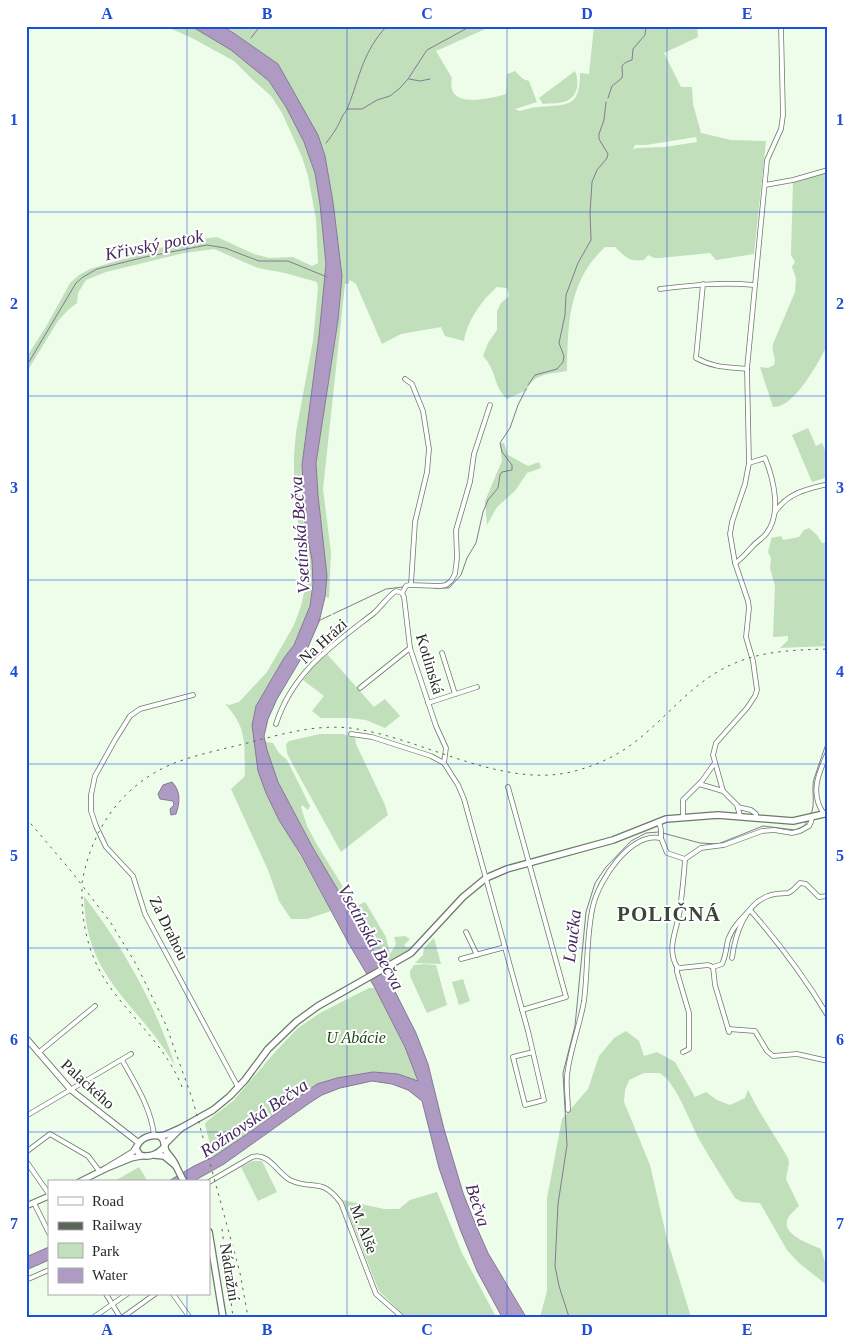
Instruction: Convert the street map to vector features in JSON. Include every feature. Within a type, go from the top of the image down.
[{"type":"main road","points":[[181,1128],[162,1150],[154,1154],[142,1156],[138,1153],[138,1145],[147,1137],[181,1128],[226,1101],[239,1088],[268,1049],[286,1030],[306,1014],[392,965],[414,950],[463,897],[486,878],[501,871],[613,840],[659,821],[683,817],[718,815],[788,821],[812,818],[826,813]]},
{"type":"main road","points":[[157,1135],[164,1140],[183,1180]]},
{"type":"main road","points":[[154,1154],[164,1156],[177,1168]]},
{"type":"main road","name":"Nádražní","points":[[210,1242],[223,1317]]},
{"type":"street","points":[[740,816],[738,807],[723,791],[713,755],[716,743],[748,708],[755,696],[756,690],[753,661],[746,637],[748,601],[735,563],[730,534],[732,522],[745,484],[748,463],[748,369],[754,285],[767,160],[781,129],[783,115],[781,26]]},
{"type":"street","points":[[764,185],[793,180],[828,170]]},
{"type":"street","points":[[660,289],[703,284],[754,285]]},
{"type":"street","points":[[703,284],[696,358],[709,365],[718,367],[748,369]]},
{"type":"street","points":[[405,379],[412,384],[427,431],[428,467],[415,522],[411,584]]},
{"type":"street","points":[[402,593],[405,587],[411,584],[446,585],[455,574],[457,558],[455,548],[456,530],[470,482],[474,454],[490,405]]},
{"type":"street","points":[[748,463],[765,458],[773,486],[775,512]]},
{"type":"street","points":[[735,563],[766,534],[775,512],[782,502],[795,493],[828,484]]},
{"type":"street","name":"Na Hrázi","points":[[276,724],[287,698],[315,660],[380,608],[394,592],[402,593]]},
{"type":"street","name":"Kotlinská","points":[[402,593],[410,648],[428,703],[446,748],[444,762],[463,795],[533,1052],[544,1100],[525,1104],[513,1057],[533,1052]]},
{"type":"street","points":[[360,688],[410,648]]},
{"type":"street","points":[[442,653],[455,694]]},
{"type":"street","points":[[428,703],[477,687]]},
{"type":"street","name":"Za Drahou","points":[[193,695],[140,708],[134,712],[124,724],[94,779],[91,811],[98,832],[108,850],[133,876],[145,914],[239,1088]]},
{"type":"street","points":[[351,734],[372,737],[444,762]]},
{"type":"street","points":[[826,813],[818,803],[816,785],[828,752]]},
{"type":"street","points":[[683,817],[684,800],[714,764]]},
{"type":"street","points":[[699,784],[723,791]]},
{"type":"street","points":[[508,787],[566,997],[522,1010]]},
{"type":"street","points":[[738,807],[753,811],[756,814],[756,818]]},
{"type":"street","points":[[685,859],[702,848],[724,845],[762,831],[774,830],[792,833],[800,831],[808,826],[812,818]]},
{"type":"street","points":[[659,821],[661,837],[666,852],[685,859]]},
{"type":"street","points":[[568,1110],[567,1075],[584,1001],[593,904],[607,875],[626,850],[644,839],[661,837]]},
{"type":"street","points":[[683,1052],[689,1049],[689,1013],[672,954],[673,934],[680,909],[685,859]]},
{"type":"street","points":[[732,958],[736,936],[754,903],[770,895],[789,893],[800,883],[806,884],[819,897],[828,896]]},
{"type":"street","points":[[677,967],[683,968],[708,964],[713,967],[722,964],[733,929],[750,910]]},
{"type":"street","points":[[750,910],[814,992],[828,1016]]},
{"type":"street","points":[[466,932],[477,955]]},
{"type":"street","points":[[461,959],[505,947]]},
{"type":"street","points":[[713,967],[715,985],[729,1030],[755,1031],[767,1051],[773,1056],[796,1054],[828,1061]]},
{"type":"street","points":[[38,1053],[96,1006]]},
{"type":"street","name":"Palackého","points":[[26,1038],[71,1090],[138,1145]]},
{"type":"street","points":[[26,1116],[131,1054]]},
{"type":"street","points":[[122,1060],[153,1122],[157,1135]]},
{"type":"street","points":[[26,1152],[50,1134],[88,1156],[102,1171]]},
{"type":"street","points":[[102,1171],[133,1152],[138,1145]]},
{"type":"street","points":[[83,1180],[132,1158],[142,1156]]},
{"type":"street","name":"M. Alše","points":[[210,1181],[252,1157],[259,1156],[266,1159],[291,1180],[319,1185],[330,1191],[341,1203],[376,1294],[402,1317]]},
{"type":"street","points":[[26,1160],[48,1193]]},
{"type":"street","points":[[26,1206],[48,1195]]},
{"type":"street","points":[[35,1205],[48,1231]]},
{"type":"street","points":[[26,1280],[48,1270]]},
{"type":"street","points":[[107,1296],[121,1317],[152,1296]]},
{"type":"street","points":[[94,1317],[124,1296]]},
{"type":"street","points":[[175,1296],[188,1315]]},
{"type":"green space","points":[[165,26],[191,26],[231,49],[269,81],[286,107],[304,142],[315,173],[320,204],[326,264],[324,297],[302,465],[305,524],[312,560],[313,584],[310,606],[294,645],[284,658],[256,706],[252,725],[292,841],[331,911],[307,919],[291,919],[279,901],[268,870],[231,789],[245,776],[244,746],[238,721],[225,704],[229,705],[239,702],[267,672],[294,625],[306,584],[306,574],[302,563],[304,551],[298,522],[294,455],[296,432],[313,341],[317,282],[258,268],[214,249],[184,253],[106,272],[86,280],[78,293],[77,303],[58,321],[26,373],[26,358],[70,283],[90,269],[180,242],[217,237],[254,254],[269,258],[293,257],[312,266],[318,263],[316,219],[308,176],[302,157],[282,113],[271,96],[234,61],[192,38]]},
{"type":"green space","points":[[222,26],[492,26],[436,51],[452,78],[452,88],[455,95],[462,98],[480,100],[506,94],[507,74],[515,71],[523,79],[529,81],[537,102],[515,109],[519,111],[564,104],[574,99],[578,93],[580,73],[589,74],[594,26],[697,26],[698,37],[664,53],[681,87],[692,87],[693,104],[701,133],[731,140],[766,141],[754,254],[716,260],[710,253],[660,258],[648,255],[644,260],[634,260],[625,256],[615,247],[605,247],[584,274],[572,304],[568,336],[567,371],[538,377],[530,384],[527,390],[507,399],[499,389],[491,367],[483,356],[488,343],[497,330],[497,311],[501,303],[509,296],[507,288],[497,287],[486,298],[468,326],[464,341],[445,336],[441,327],[401,334],[382,344],[356,284],[350,280],[348,284],[345,284],[323,489],[331,553],[329,598],[325,597],[327,576],[316,463],[338,320],[342,276],[333,202],[325,156],[317,135],[278,64]],"holes":[[[696,137],[697,142],[665,147],[636,148],[633,150],[635,145]]]},
{"type":"green space","points":[[575,71],[577,75],[577,89],[572,97],[564,102],[543,104],[539,98]]},
{"type":"green space","points":[[828,171],[828,344],[798,392],[790,400],[773,407],[760,367],[768,368],[774,365],[773,344],[795,292],[796,278],[792,267],[795,262],[791,255],[793,181]]},
{"type":"green space","points":[[808,428],[816,446],[822,443],[828,457],[828,477],[812,482],[792,435]]},
{"type":"green space","points":[[500,443],[504,443],[508,455],[528,466],[539,462],[541,468],[527,473],[515,491],[497,507],[487,525],[485,501],[502,461]]},
{"type":"green space","points":[[809,528],[822,543],[828,543],[828,641],[820,642],[828,643],[828,646],[780,648],[788,640],[788,636],[773,637],[775,586],[770,568],[771,558],[768,552],[771,538],[781,536],[783,540],[799,537],[804,530]]},
{"type":"green space","points":[[327,654],[374,707],[385,699],[400,716],[385,728],[366,720],[321,718],[312,711],[324,696],[303,680]]},
{"type":"green space","points":[[320,734],[343,734],[355,738],[388,815],[341,852],[287,753],[286,744],[289,741]]},
{"type":"green space","points":[[265,742],[273,743],[279,753],[287,760],[310,806],[308,810],[302,805],[301,807],[307,826],[316,843],[353,903],[357,906],[365,902],[367,905],[386,937],[390,954],[396,944],[394,937],[405,936],[410,939],[404,945],[406,947],[414,946],[383,967],[321,862],[285,796],[275,775]]},
{"type":"green space","points":[[84,896],[112,936],[137,977],[158,1021],[175,1066],[161,1044],[103,970],[93,949],[87,925]]},
{"type":"green space","points":[[434,938],[441,964],[415,963],[423,955],[424,948]]},
{"type":"green space","points":[[414,965],[436,965],[447,1005],[427,1013],[410,976],[410,971]]},
{"type":"green space","points":[[463,979],[470,1001],[459,1005],[452,982]]},
{"type":"green space","name":"U Abácie","points":[[369,988],[375,988],[405,1047],[418,1082],[398,1074],[373,1072],[337,1078],[317,1084],[213,1157],[205,1124],[207,1121],[233,1101],[298,1028],[320,1013]]},
{"type":"green space","points":[[626,1031],[639,1041],[644,1056],[657,1052],[675,1062],[695,1097],[706,1092],[717,1100],[730,1105],[745,1098],[748,1090],[788,1158],[786,1179],[799,1206],[788,1218],[788,1229],[798,1238],[821,1249],[828,1273],[828,1286],[799,1263],[787,1250],[760,1203],[742,1202],[735,1198],[700,1141],[677,1095],[666,1078],[660,1073],[644,1073],[629,1080],[625,1090],[624,1102],[650,1165],[667,1239],[691,1317],[540,1317],[547,1291],[547,1198],[562,1119],[588,1089],[599,1056],[614,1038]]},
{"type":"green space","points":[[253,1161],[262,1161],[277,1192],[258,1201],[241,1167]]},
{"type":"green space","points":[[139,1167],[147,1180],[116,1180]]},
{"type":"green space","points":[[437,1192],[462,1253],[496,1317],[406,1317],[379,1291],[343,1200],[384,1209],[399,1209],[410,1200]]},
{"type":"water","points":[[191,26],[222,26],[278,64],[318,135],[325,156],[342,276],[338,320],[316,463],[327,576],[325,597],[319,622],[308,647],[277,699],[268,719],[264,736],[267,750],[278,782],[313,848],[377,956],[416,1033],[428,1064],[444,1129],[463,1193],[488,1253],[526,1317],[502,1317],[477,1271],[439,1168],[422,1101],[408,1090],[392,1084],[372,1081],[340,1088],[322,1095],[311,1102],[224,1164],[196,1180],[170,1180],[213,1157],[317,1084],[337,1078],[373,1072],[398,1074],[418,1081],[405,1047],[375,988],[301,855],[279,820],[258,771],[252,725],[256,706],[284,658],[294,645],[310,606],[313,584],[312,560],[305,524],[302,465],[319,336],[326,264],[315,173],[304,142],[286,107],[269,81],[231,50]]},
{"type":"water","points":[[172,782],[177,789],[179,801],[176,814],[171,815],[170,809],[174,805],[173,801],[160,799],[158,794],[163,785]]},
{"type":"water","points":[[48,1247],[48,1260],[26,1270],[26,1257]]},
{"type":"waterway","points":[[251,38],[260,26]]},
{"type":"waterway","points":[[326,143],[348,108],[367,54],[387,26]]},
{"type":"waterway","points":[[347,109],[362,109],[377,100],[390,96],[408,79],[427,50],[471,26]]},
{"type":"waterway","points":[[608,98],[612,86],[622,78],[624,63],[632,60],[633,49],[645,35],[646,26]]},
{"type":"waterway","points":[[409,79],[420,81],[430,79]]},
{"type":"waterway","points":[[528,385],[535,375],[557,369],[563,362],[564,356],[559,343],[565,315],[566,295],[578,263],[591,240],[592,182],[597,170],[608,154],[599,139],[606,102]]},
{"type":"waterway","name":"Křivský potok","points":[[26,367],[76,283],[97,269],[207,245],[225,248],[259,261],[288,261],[327,277]]},
{"type":"waterway","points":[[434,588],[449,588],[461,575],[467,558],[476,543],[483,512],[488,500],[498,488],[500,475],[502,472],[512,470],[512,465],[502,452],[500,443],[510,428],[526,389]]},
{"type":"waterway","points":[[333,614],[386,589],[403,587]]},
{"type":"waterway","points":[[318,621],[331,615]]},
{"type":"waterway","name":"Loučka","points":[[811,814],[814,779],[828,738]]},
{"type":"waterway","name":"Loučka","points":[[569,1317],[555,1266],[558,1204],[567,1145],[563,1073],[575,1026],[586,912],[595,883],[606,867],[631,841],[646,833],[659,832],[700,843],[718,844],[763,826],[795,830],[804,826],[808,820]]},
{"type":"railway","points":[[82,883],[86,864],[101,828],[124,797],[154,773],[191,757],[290,732],[344,727],[383,735],[464,761],[518,774],[545,775],[571,772],[602,762],[630,746],[699,684],[732,664],[772,653],[828,649]]},
{"type":"railway","points":[[26,818],[71,871],[111,923],[136,964],[166,1025],[193,1101],[240,1273],[248,1317]]},
{"type":"railway","points":[[82,889],[85,930],[93,955],[104,979],[160,1048],[176,1073],[182,1087]]},
{"type":"railway","points":[[222,1229],[233,1317]]},
{"type":"district","name":"POLIČNÁ","points":[[669,914]]},
{"type":"water label","name":"Vsetínská Bečva","points":[[300,535]]},
{"type":"water label","name":"Vsetínská Bečva","points":[[371,937]]},
{"type":"water label","name":"Rožnovská Bečva","points":[[254,1118]]},
{"type":"water label","name":"Bečva","points":[[478,1205]]}]
